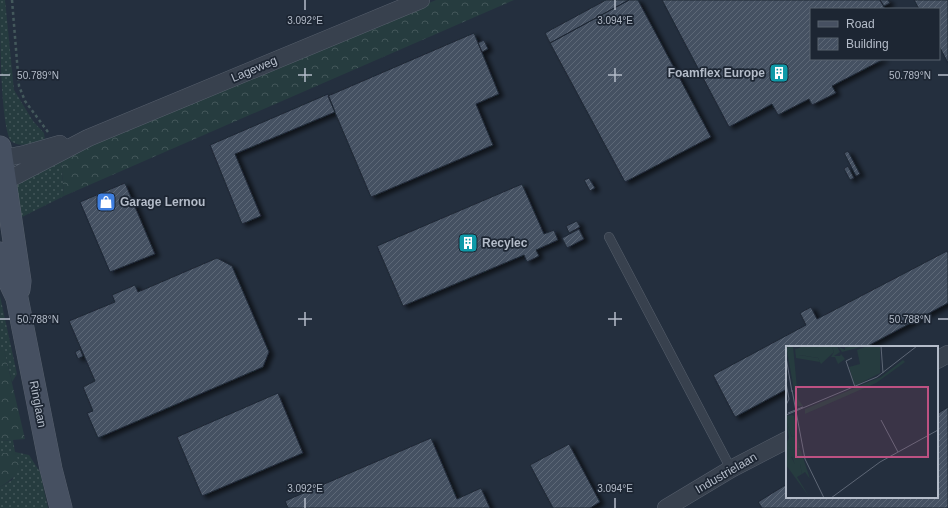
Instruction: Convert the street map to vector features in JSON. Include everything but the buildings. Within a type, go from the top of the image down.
[{"type":"main road","name":"Ringlaan","points":[[1,155],[3,183],[20,281],[17,298]]},
{"type":"main road","name":"Ringlaan","points":[[0,253],[4,270],[17,298],[51,469],[61,508]]},
{"type":"street","name":"Lageweg","points":[[3,183],[88,138],[421,0]]},
{"type":"street","name":"Lageweg","points":[[1,155],[25,154],[55,145],[88,138]]},
{"type":"street","points":[[938,359],[948,354]]},
{"type":"street","name":"Industrielaan","points":[[666,508],[731,469],[786,441]]},
{"type":"lane","points":[[609,237],[731,469]]},
{"type":"path","points":[[12,0],[19,86],[25,101],[51,136],[55,145]]},
{"type":"green space","points":[[0,0],[5,0],[14,90],[33,121],[44,133],[45,141],[20,145],[12,142],[8,134],[3,98]]},
{"type":"green space","points":[[436,0],[514,0],[64,196],[61,158]]},
{"type":"green space","points":[[61,158],[64,196],[20,218],[13,190],[19,178]]},
{"type":"green space","points":[[0,296],[17,374],[12,382],[4,350],[0,351]]},
{"type":"green space","points":[[4,349],[25,439],[0,441],[0,351]]},
{"type":"green space","points":[[13,440],[15,452],[29,455],[40,472],[48,508],[0,508],[0,487],[12,480],[19,467],[15,453],[0,453],[0,441]]},
{"type":"green space","points":[[0,453],[15,453],[18,459],[19,469],[14,477],[0,487]]},
{"type":"place","name":"Foamflex Europe","points":[[779,73]]},
{"type":"place","name":"Garage Lernou","points":[[106,202]]},
{"type":"place","name":"Recylec","points":[[468,243]]}]
